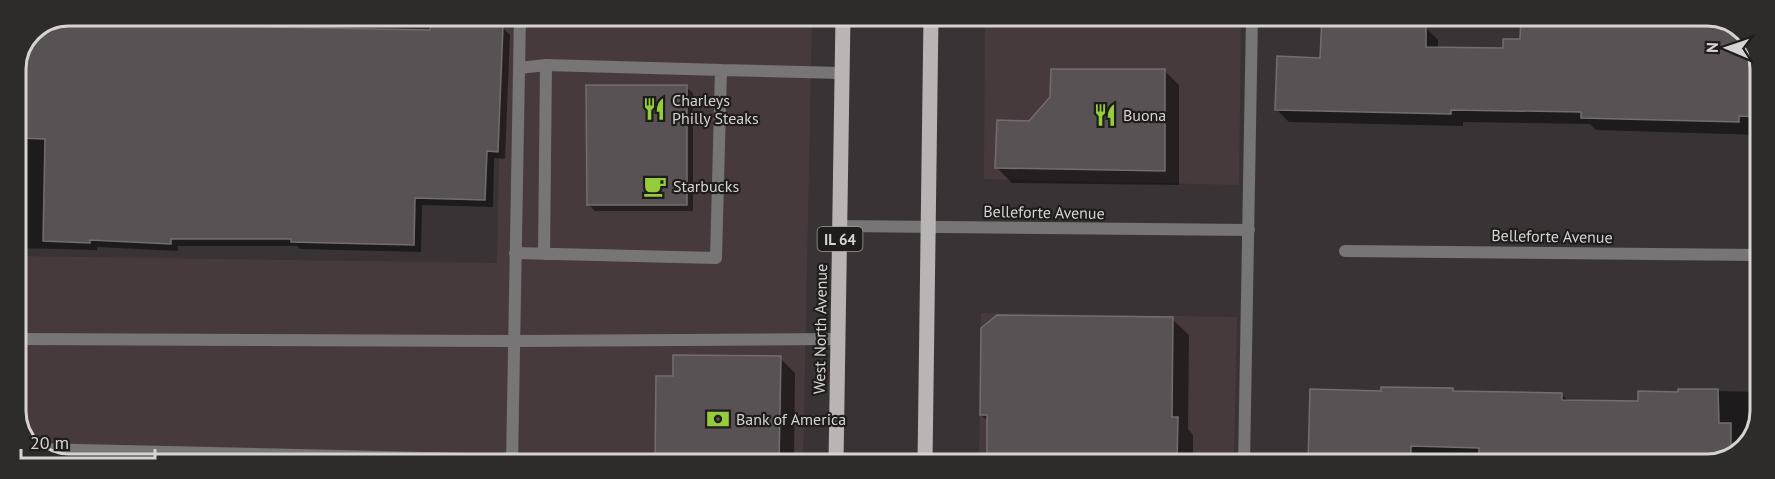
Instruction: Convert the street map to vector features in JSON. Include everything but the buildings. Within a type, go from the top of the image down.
[{"type":"main road","name":"West North Avenue","points":[[836,453],[843,26]]},
{"type":"main road","points":[[925,453],[931,26]]},
{"type":"street","points":[[512,453],[520,26]]},
{"type":"street","points":[[1244,453],[1252,26]]},
{"type":"street","points":[[519,68],[546,65],[842,73]]},
{"type":"street","points":[[544,254],[546,65]]},
{"type":"street","points":[[515,254],[716,258],[721,70]]},
{"type":"street","name":"Belleforte Avenue","points":[[840,226],[1249,230]]},
{"type":"street","name":"Belleforte Avenue","points":[[1345,251],[1750,255]]},
{"type":"street","points":[[26,339],[514,341],[838,339]]},
{"type":"street","points":[[51,449],[193,453]]},
{"type":"shaded area","points":[[502,26],[812,26],[803,453],[68,453],[57,452],[40,443],[34,437],[26,419],[26,256],[497,263]]},
{"type":"shaded area","points":[[985,26],[1241,26],[1239,185],[984,179]]},
{"type":"shaded area","points":[[981,313],[1237,317],[1234,453],[979,453]]},
{"type":"place","name":"Charleys Philly Steaks","points":[[654,109]]},
{"type":"place","name":"Buona","points":[[1105,115]]},
{"type":"place","name":"Starbucks","points":[[655,186]]},
{"type":"place","name":"Bank of America","points":[[718,419]]}]
